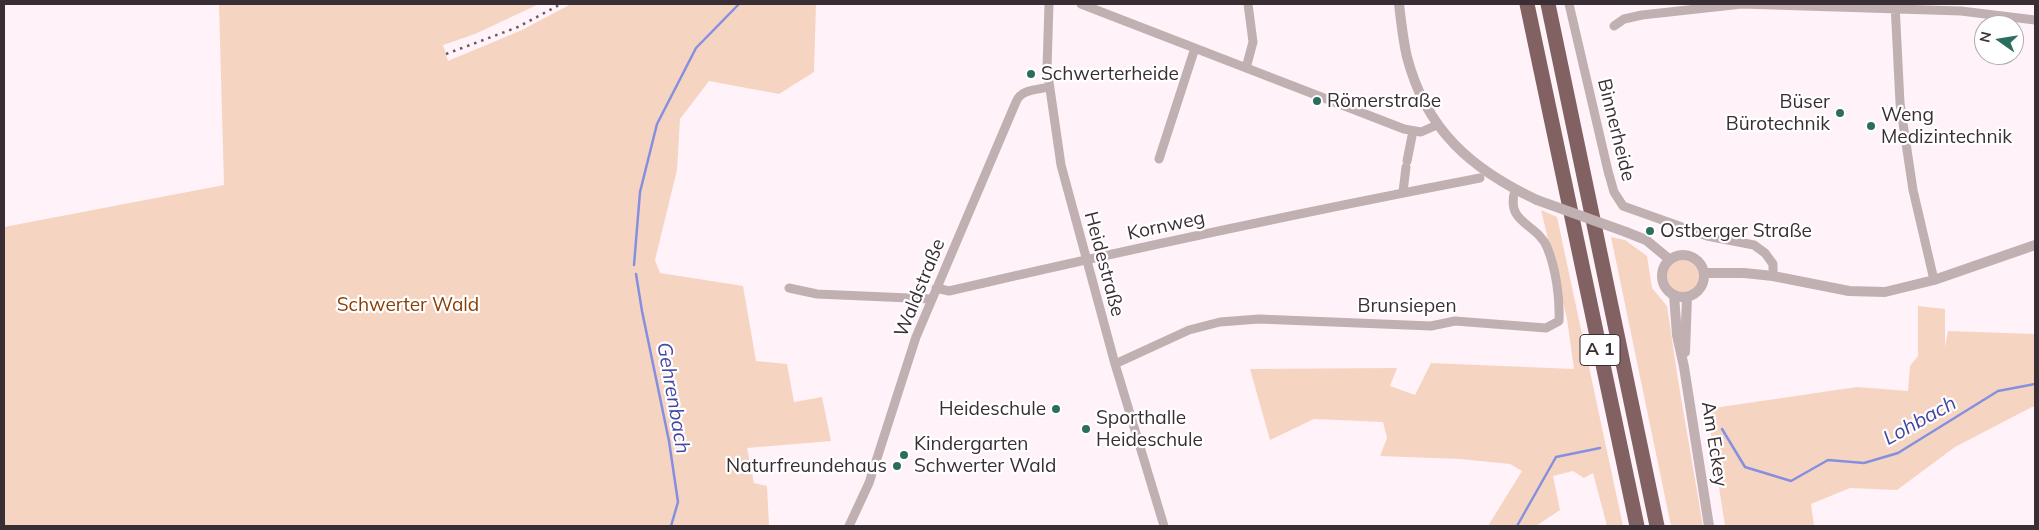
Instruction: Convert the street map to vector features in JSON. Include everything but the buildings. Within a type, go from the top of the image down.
[{"type":"highway","name":"A 1","points":[[1527,4],[1637,526]]},
{"type":"highway","name":"A 1","points":[[1548,4],[1657,526]]},
{"type":"street","name":"Heidestraße","points":[[1048,4],[1047,47],[1049,88],[1061,165],[1115,364],[1164,526]]},
{"type":"street","points":[[1082,4],[1413,132],[1428,130],[1437,125]]},
{"type":"street","points":[[1246,68],[1253,42],[1248,4]]},
{"type":"street","points":[[1398,4],[1410,67],[1425,104],[1437,125],[1460,151],[1481,168],[1515,190],[1646,240],[1669,259]]},
{"type":"street","name":"Binnerheide","points":[[1569,4],[1608,171],[1614,192],[1623,206],[1706,236],[1754,245],[1765,253],[1773,264],[1773,276]]},
{"type":"street","points":[[1614,26],[1624,20],[1642,15],[1726,5],[1895,6],[2026,17],[2035,20]]},
{"type":"street","points":[[1895,6],[1900,103],[1912,190],[1934,280]]},
{"type":"street","points":[[1159,160],[1196,48]]},
{"type":"street","name":"Waldstraße","points":[[849,526],[869,483],[916,337],[1018,96],[1023,93],[1049,88]]},
{"type":"street","points":[[1403,192],[1406,164],[1413,132]]},
{"type":"street","name":"Kornweg","points":[[936,288],[949,291],[1086,259],[1403,192],[1480,178]]},
{"type":"street","name":"Brunsiepen","points":[[1115,364],[1199,327],[1220,322],[1259,319],[1431,326],[1455,321],[1546,328],[1559,321],[1560,305],[1550,257],[1543,240],[1519,219],[1516,214],[1513,206],[1515,190]]},
{"type":"street","points":[[1704,273],[1744,273],[1773,276],[1821,287],[1866,293],[1898,290],[1934,280],[2035,245]]},
{"type":"street","points":[[1676,255],[1691,256],[1697,260],[1704,273],[1702,286],[1687,297],[1674,295],[1664,285],[1661,278],[1664,264],[1676,255]]},
{"type":"street","points":[[789,288],[817,294],[932,299]]},
{"type":"street","name":"Am Eckey","points":[[1674,295],[1677,334],[1709,526]]},
{"type":"street","name":"Am Eckey","points":[[1684,368],[1687,297]]},
{"type":"green space","name":"Schwerter Wald","points":[[219,4],[539,4],[475,34],[443,45],[448,61],[522,30],[571,4],[816,4],[814,72],[779,94],[709,81],[680,119],[677,170],[655,260],[660,273],[743,286],[756,361],[787,364],[794,402],[822,397],[831,441],[747,448],[754,483],[767,486],[769,526],[4,526],[4,227],[224,185]]},
{"type":"green space","points":[[1541,210],[1557,217],[1623,526],[1607,526],[1593,473],[1584,478],[1573,471],[1553,476],[1560,510],[1536,526],[1488,526],[1522,471],[1510,464],[1460,459],[1380,456],[1387,438],[1383,422],[1314,419],[1270,440],[1250,369],[1397,368],[1390,386],[1415,395],[1431,363],[1574,369],[1567,319]]},
{"type":"green space","points":[[1611,237],[1625,240],[1647,256],[1652,288],[1667,306],[1703,526],[1671,526]]},
{"type":"green space","points":[[1683,259],[1695,264],[1700,276],[1695,288],[1683,293],[1671,288],[1666,276],[1671,264]]},
{"type":"green space","points":[[1918,306],[1945,309],[1945,347],[1948,331],[2035,334],[2035,407],[1955,447],[1897,490],[1850,488],[1811,504],[1814,526],[1725,526],[1707,409],[1857,387],[1908,391],[1910,366],[1918,356]]},
{"type":"waterway","name":"Gehrenbach","points":[[634,265],[640,192],[657,124],[696,48],[739,4]]},
{"type":"waterway","name":"Gehrenbach","points":[[636,274],[669,441],[678,502],[671,526]]},
{"type":"waterway","name":"Lohbach","points":[[1722,429],[1745,467],[1791,481],[1828,460],[1864,463],[1898,453],[1998,391],[2035,384]]},
{"type":"waterway","name":"Lohbach","points":[[1517,526],[1556,457],[1600,448]]},
{"type":"railway","points":[[446,54],[518,27],[561,4]]},
{"type":"place","name":"Schwerterheide","points":[[1031,74]]},
{"type":"place","name":"Römerstraße","points":[[1317,101]]},
{"type":"place","name":"Büser Bürotechnik","points":[[1840,113]]},
{"type":"place","name":"Weng Medizintechnik","points":[[1871,126]]},
{"type":"place","name":"Ostberger Straße","points":[[1650,231]]},
{"type":"place","name":"Heideschule","points":[[1056,409]]},
{"type":"place","name":"Sporthalle Heideschule","points":[[1086,429]]},
{"type":"place","name":"Kindergarten Schwerter Wald","points":[[904,455]]},
{"type":"place","name":"Naturfreundehaus","points":[[897,466]]}]
